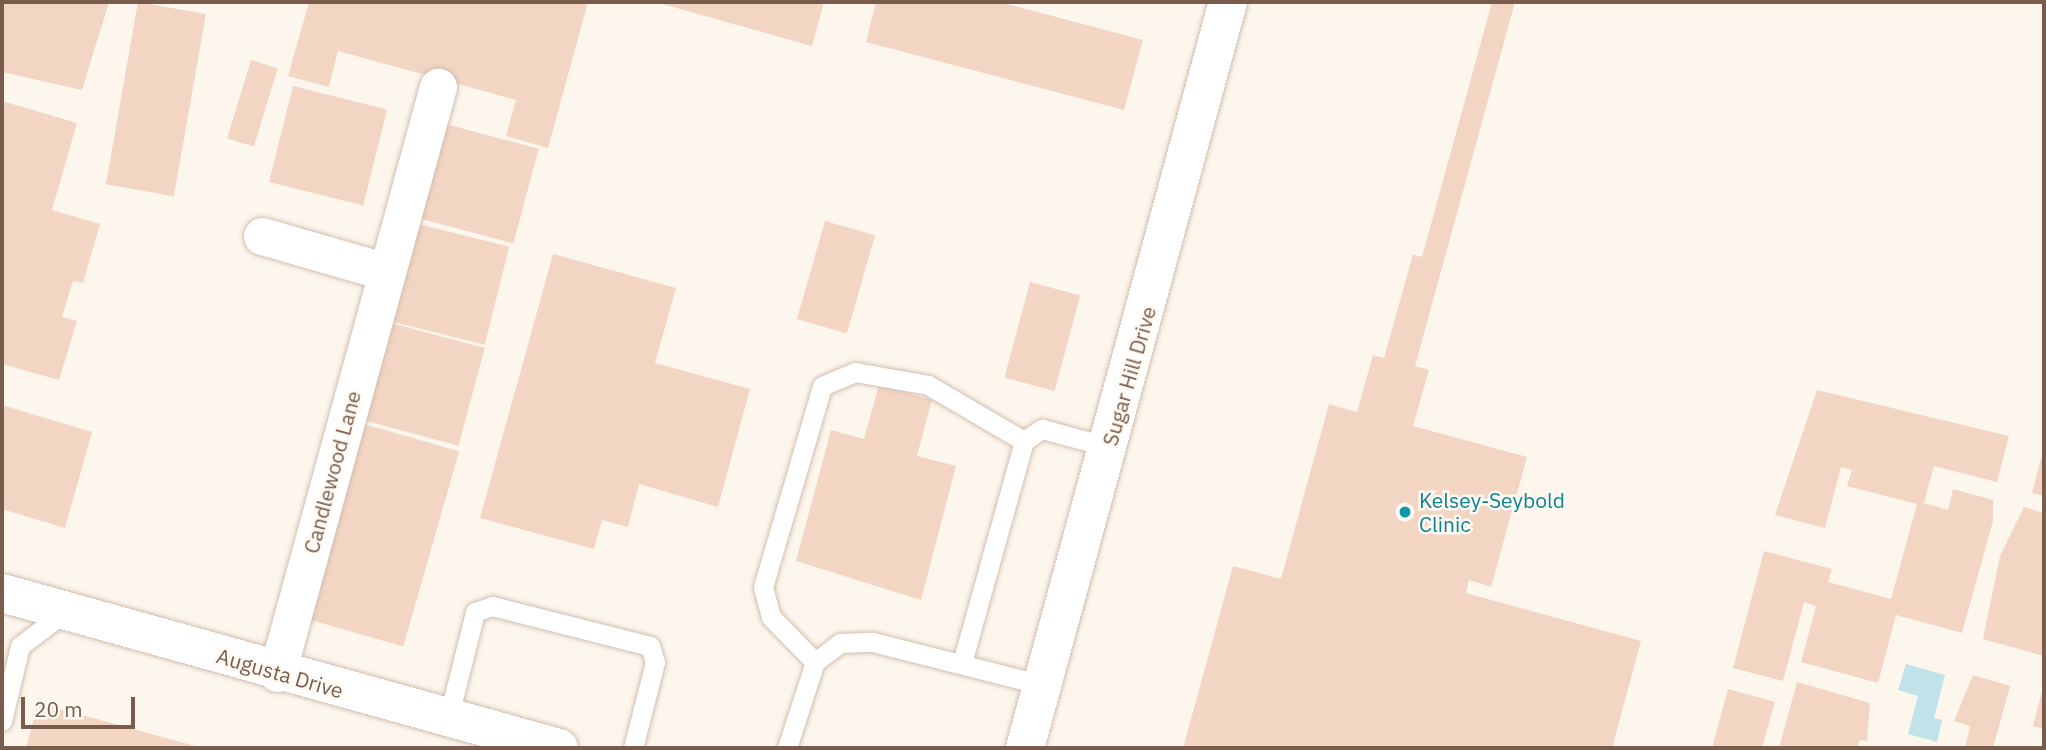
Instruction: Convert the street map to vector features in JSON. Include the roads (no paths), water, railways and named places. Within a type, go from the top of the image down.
[{"type":"street","name":"Sugar Hill Drive","points":[[1025,748],[1228,2]]},
{"type":"street","name":"Candlewood Lane","points":[[277,673],[438,87]]},
{"type":"street","points":[[262,236],[387,272]]},
{"type":"street","name":"Augusta Drive","points":[[2,593],[277,673],[559,748]]},
{"type":"lane","points":[[815,662],[771,617],[763,587],[822,386],[855,372],[928,385],[1024,441]]},
{"type":"lane","points":[[962,663],[1024,441],[1042,429],[1109,447]]},
{"type":"lane","points":[[448,719],[475,612],[492,606],[650,646],[655,662],[633,748]]},
{"type":"lane","points":[[2,721],[20,646],[66,611]]},
{"type":"lane","points":[[788,748],[815,662],[841,643],[873,642],[1043,684]]},
{"type":"water","points":[[1906,664],[1945,675],[1934,718],[1942,720],[1937,742],[1908,734],[1918,696],[1898,690]]},
{"type":"place","name":"Kelsey-Seybold Clinic","points":[[1405,512]]}]
